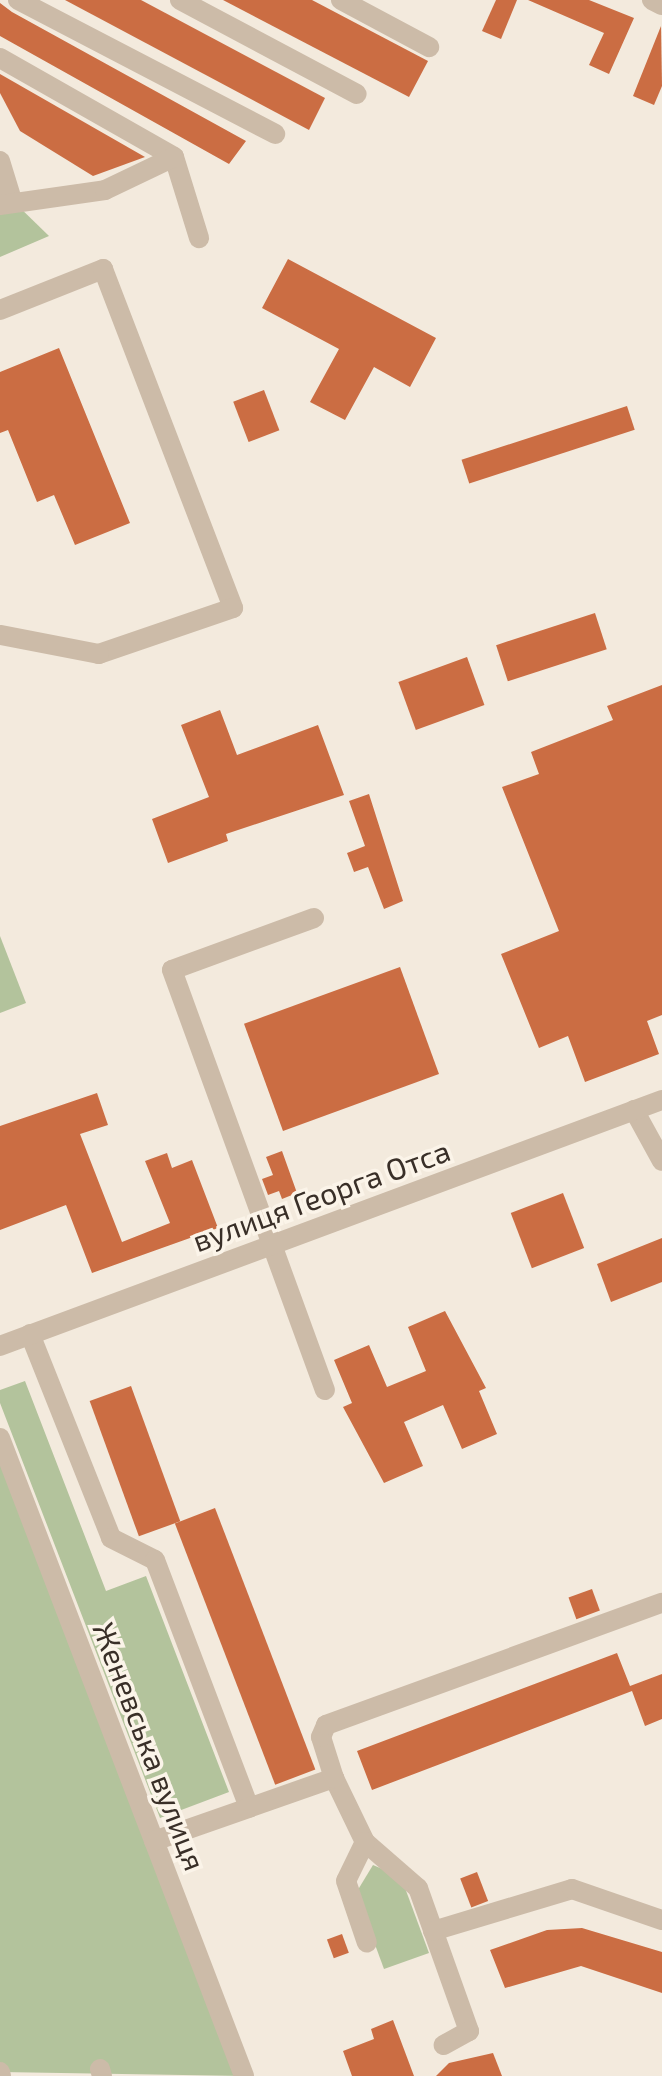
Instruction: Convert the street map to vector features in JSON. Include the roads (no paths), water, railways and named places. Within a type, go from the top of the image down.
[{"type":"street","points":[[18,0],[275,134]]},
{"type":"street","points":[[180,0],[357,94]]},
{"type":"street","points":[[341,0],[429,47]]},
{"type":"street","points":[[652,0],[662,5]]},
{"type":"street","points":[[0,58],[174,157],[199,238]]},
{"type":"street","points":[[0,161],[6,202],[105,190],[174,157]]},
{"type":"street","points":[[0,310],[103,269],[233,608],[99,654],[0,635]]},
{"type":"street","points":[[314,918],[172,970],[268,1246],[325,1390]]},
{"type":"street","name":"вулиця Георга Отса","points":[[0,1346],[662,1100]]},
{"type":"street","points":[[634,1110],[662,1161]]},
{"type":"street","points":[[30,1334],[111,1538],[155,1560],[249,1808]]},
{"type":"street","name":"Женевська вулиця","points":[[0,1438],[243,2076]]},
{"type":"street","points":[[444,2045],[469,2031],[433,1931],[406,1871],[365,1842],[334,1778],[321,1737],[326,1725],[662,1603]]},
{"type":"street","points":[[154,1841],[334,1778]]},
{"type":"street","points":[[365,1842],[346,1881],[367,1943]]},
{"type":"street","points":[[433,1931],[572,1889],[662,1920]]}]
